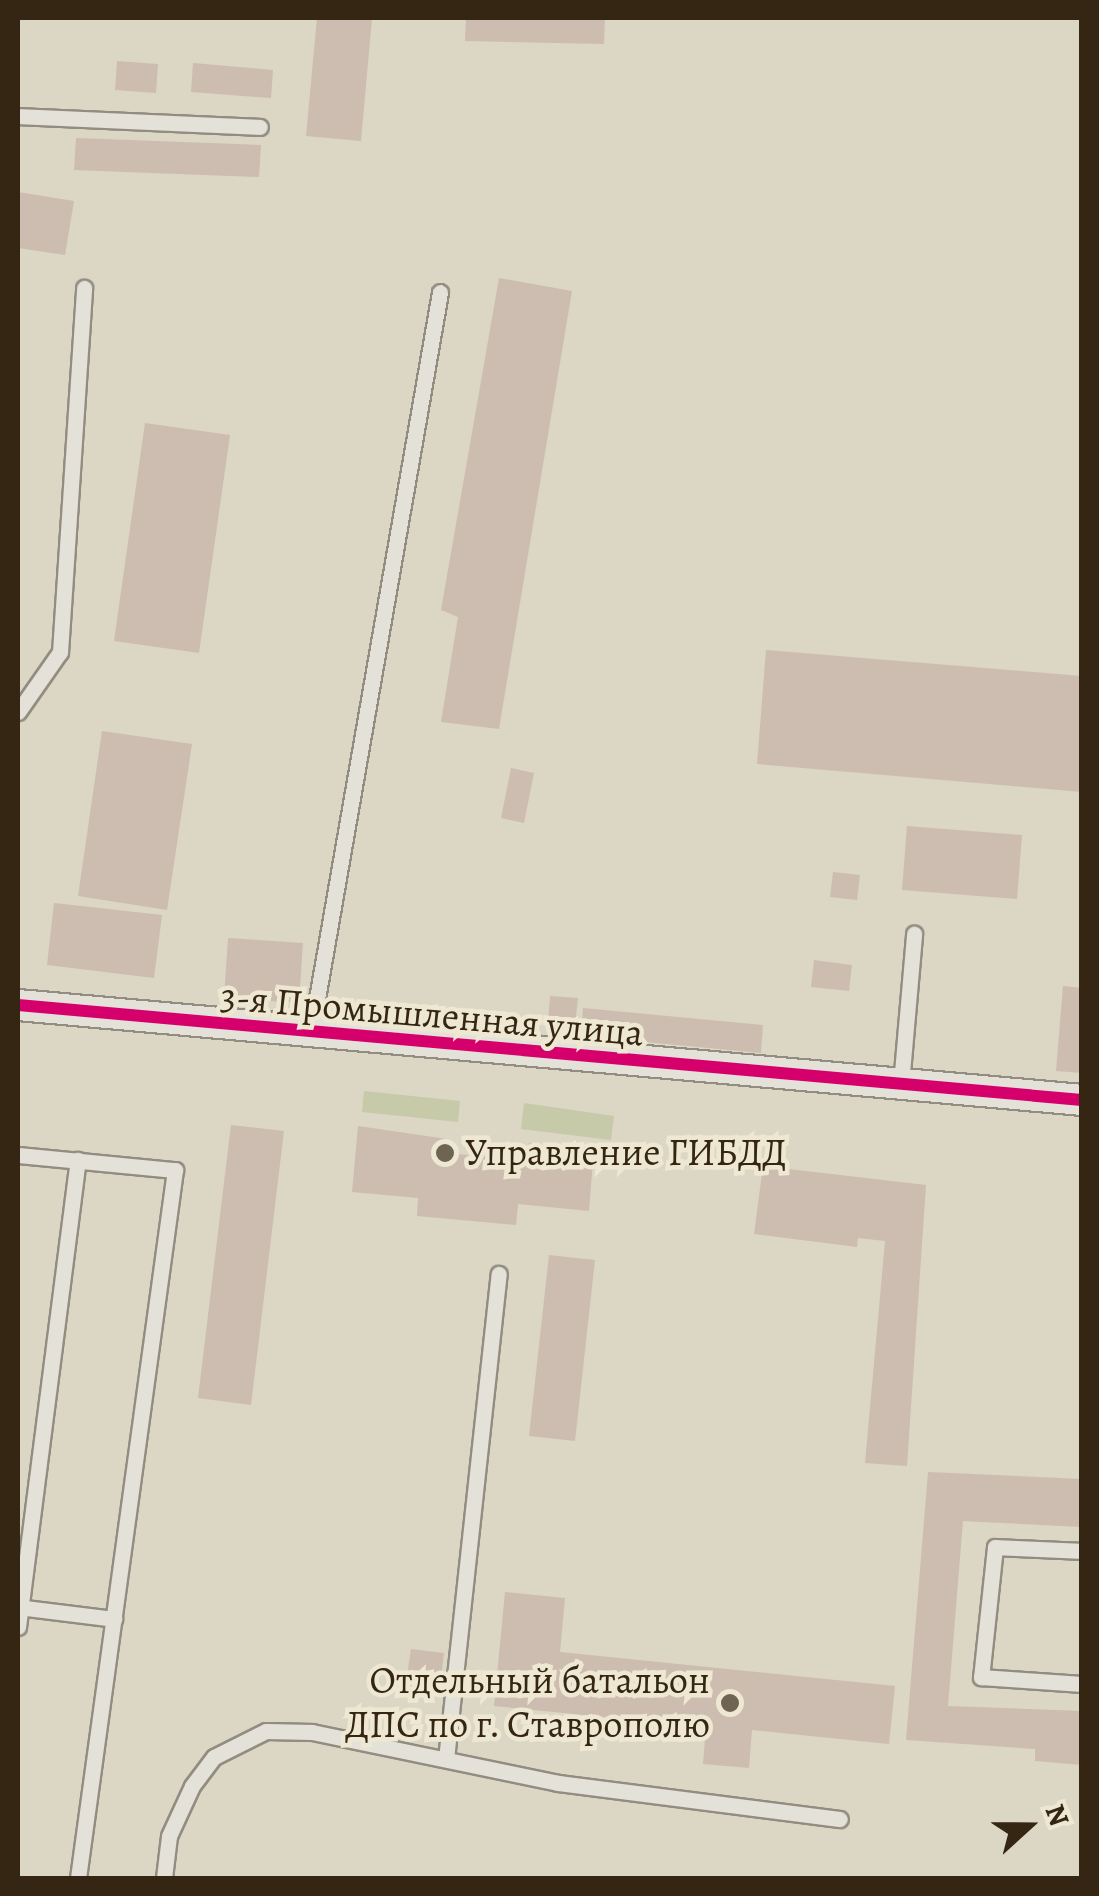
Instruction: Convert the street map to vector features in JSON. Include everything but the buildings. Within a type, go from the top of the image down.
[{"type":"street","name":"3-я Промышленная улица","points":[[18,1005],[310,1037],[1082,1100]]},
{"type":"lane","points":[[18,116],[260,127]]},
{"type":"lane","points":[[18,712],[60,652],[84,288]]},
{"type":"lane","points":[[310,1037],[440,292]]},
{"type":"lane","points":[[901,1084],[914,934]]},
{"type":"lane","points":[[18,1155],[175,1170],[78,1878]]},
{"type":"lane","points":[[18,1627],[78,1160]]},
{"type":"lane","points":[[446,1758],[500,1274]]},
{"type":"lane","points":[[1082,1551],[996,1547],[981,1677],[1082,1684]]},
{"type":"lane","points":[[19,1607],[114,1619]]},
{"type":"lane","points":[[164,1878],[169,1836],[192,1786],[238,1742],[312,1732],[558,1783],[840,1819]]},
{"type":"green space","points":[[364,1091],[460,1101],[458,1122],[362,1112]]},
{"type":"green space","points":[[524,1103],[614,1116],[611,1140],[521,1129]]},
{"type":"cycle path","points":[[18,1005],[1082,1100]]},
{"type":"place","name":"Управление ГИБДД","points":[[445,1153]]},
{"type":"place","name":"Отдельный батальон ДПС по г. Ставрополю","points":[[730,1703]]}]
